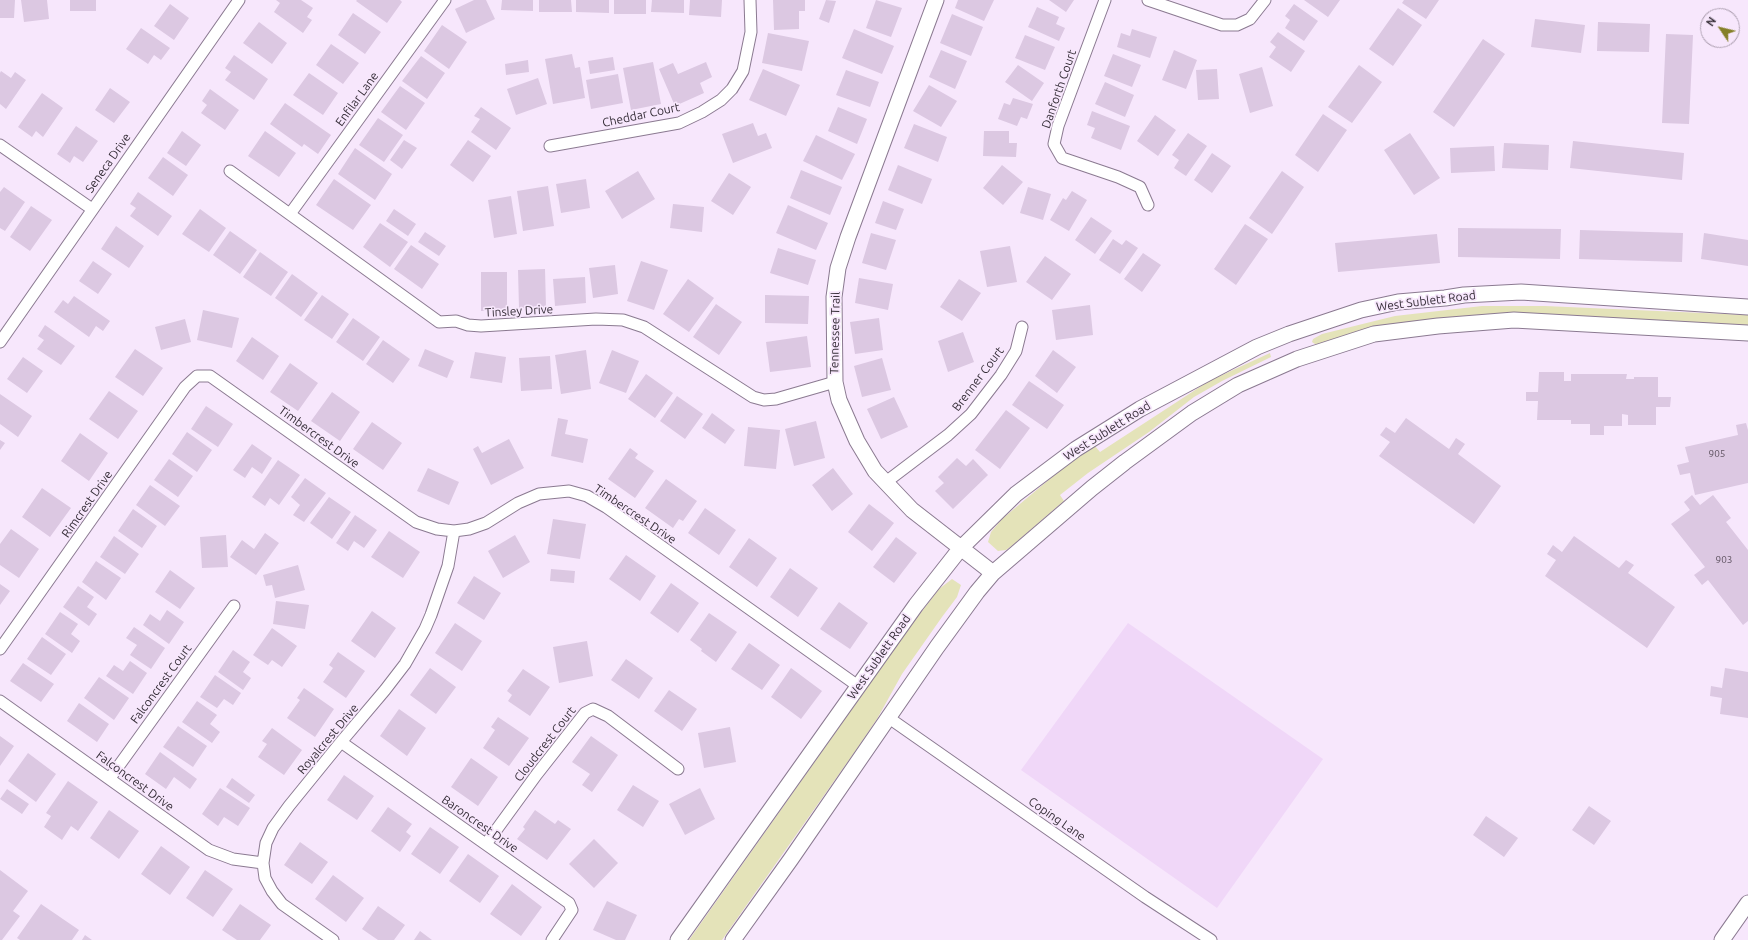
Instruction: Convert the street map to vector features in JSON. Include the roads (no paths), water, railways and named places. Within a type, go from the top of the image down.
[{"type":"main road","name":"Tennessee Trail","points":[[936,0],[848,237],[838,268],[834,297],[835,382],[839,400],[857,441],[875,471],[912,510],[960,549],[993,573]]},
{"type":"main road","name":"West Sublett Road","points":[[678,940],[916,605],[960,549],[1016,494],[1076,449],[1140,409],[1257,347],[1289,334],[1361,310],[1398,302],[1464,295],[1521,292],[1748,307]]},
{"type":"main road","points":[[732,940],[955,622],[993,573],[1092,488],[1192,413],[1238,385],[1297,359],[1374,334],[1438,326],[1514,320],[1748,333]]},
{"type":"main road","points":[[1289,334],[1297,359]]},
{"type":"main road","points":[[1722,940],[1746,910]]},
{"type":"street","name":"Seneca Drive","points":[[0,342],[239,0]]},
{"type":"street","name":"Enfilar Lane","points":[[290,214],[445,0]]},
{"type":"street","name":"Cheddar Court","points":[[550,146],[679,123],[702,112],[721,100],[732,89],[743,71],[751,32],[750,0]]},
{"type":"street","name":"Danforth Court","points":[[1105,0],[1058,126],[1054,144],[1062,158],[1118,177],[1140,187],[1148,205]]},
{"type":"street","points":[[1148,0],[1222,25],[1237,25],[1250,19],[1265,0]]},
{"type":"street","points":[[0,145],[92,209]]},
{"type":"street","name":"Tinsley Drive","points":[[230,171],[439,322],[456,321],[468,325],[481,326],[596,319],[623,320],[644,327],[753,397],[764,400],[776,399],[835,382]]},
{"type":"street","name":"Brenner Court","points":[[886,482],[948,435],[971,414],[1001,375],[1016,351],[1022,327]]},
{"type":"street","name":"Timbercrest Drive","points":[[197,376],[210,376],[218,381],[416,522],[437,529],[454,531],[469,529],[486,523],[518,503],[539,494],[569,491],[587,496],[858,686]]},
{"type":"street","name":"Rimcrest Drive","points":[[0,649],[185,387],[197,376]]},
{"type":"street","name":"Royalcrest Drive","points":[[333,940],[282,904],[272,891],[265,878],[263,863],[266,843],[273,828],[341,742],[386,690],[401,669],[425,629],[448,566],[454,531]]},
{"type":"street","name":"Falconcrest Court","points":[[110,778],[234,606]]},
{"type":"street","name":"Falconcrest Drive","points":[[0,701],[210,850],[233,859],[263,863]]},
{"type":"street","name":"Cloudcrest Court","points":[[486,844],[537,774],[585,713],[593,709],[608,716],[678,769]]},
{"type":"street","name":"Coping Lane","points":[[889,718],[1145,897],[1211,940]]},
{"type":"street","name":"Baroncrest Drive","points":[[341,742],[569,903],[572,910],[552,940]]}]
